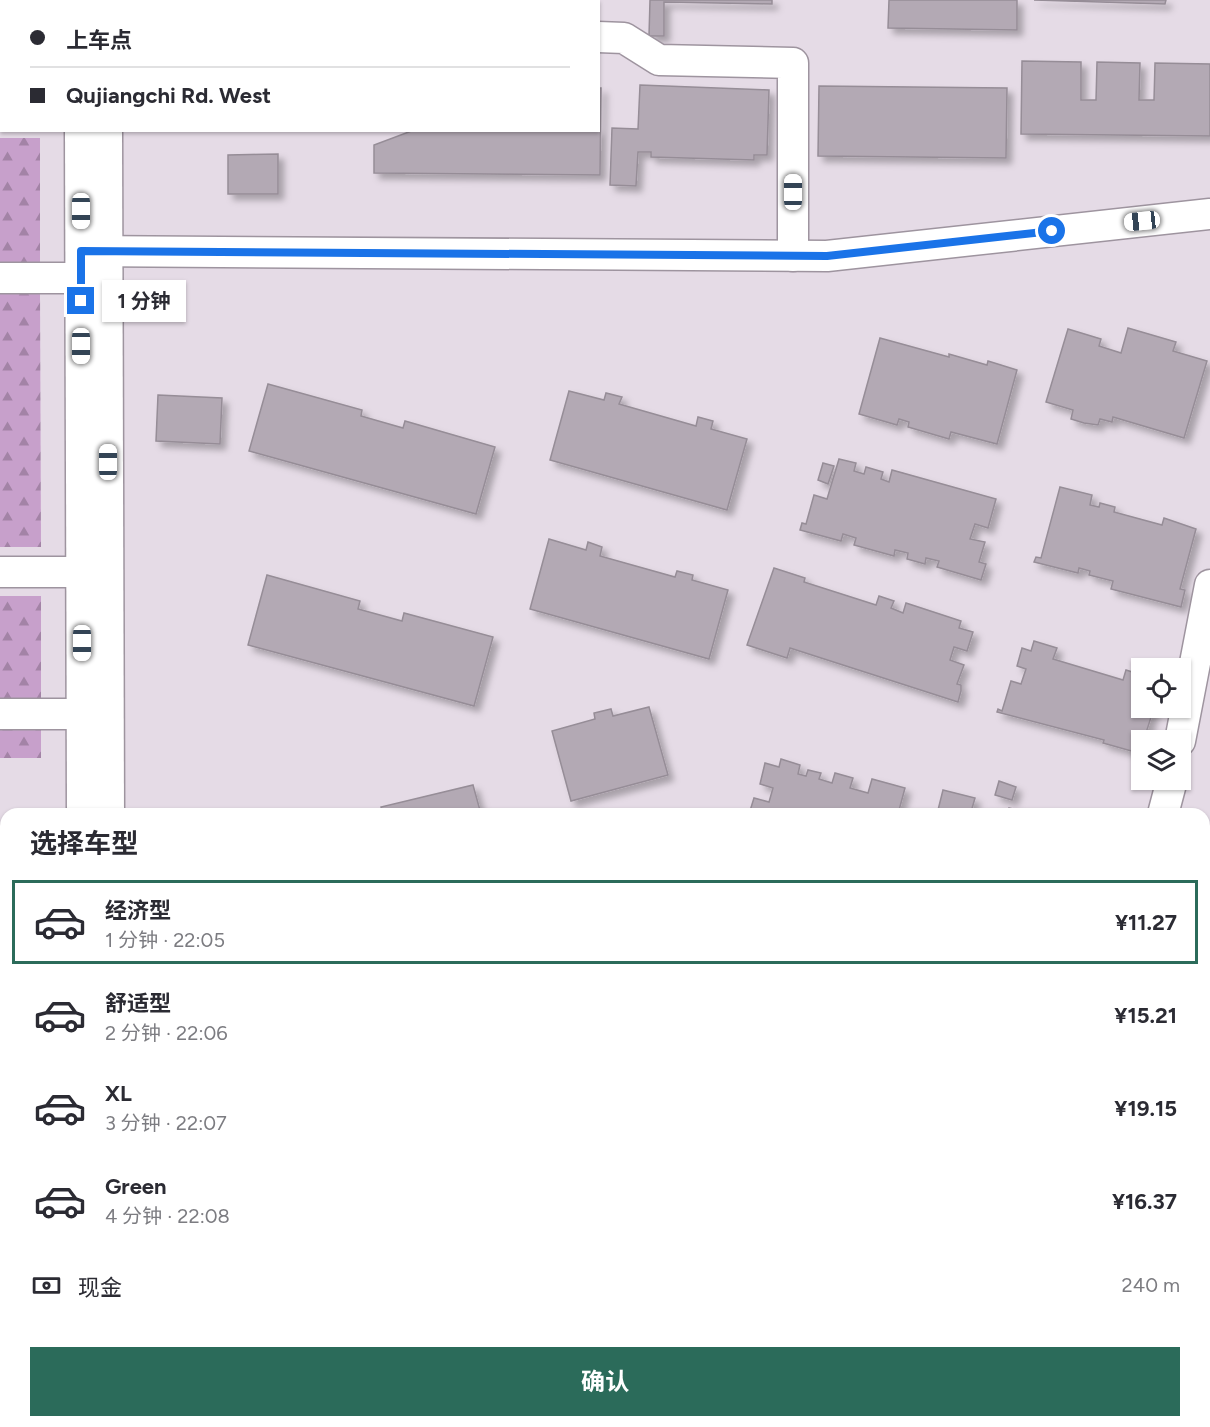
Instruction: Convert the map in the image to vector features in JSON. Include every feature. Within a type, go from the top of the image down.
[{"type":"street","points":[[600,37],[624,38],[659,60],[793,63],[793,256]]},
{"type":"street","points":[[80,132],[89,260],[109,808]]},
{"type":"street","points":[[82,808],[81,572],[89,260],[107,132]]},
{"type":"street","points":[[0,278],[89,260],[827,256],[1210,214]]},
{"type":"street","points":[[0,572],[81,572]]},
{"type":"street","points":[[1182,730],[1210,585]]},
{"type":"street","points":[[0,714],[82,714]]},
{"type":"street","points":[[1165,808],[1169,790]]},
{"type":"green space","points":[[0,138],[40,138],[40,269],[0,269]]},
{"type":"green space","points":[[0,292],[40,292],[41,547],[0,547]]},
{"type":"green space","points":[[0,596],[41,596],[41,705],[0,705]]},
{"type":"green space","points":[[0,728],[41,728],[41,758],[0,758]]},
{"type":"building","points":[[650,0],[772,0],[772,4],[664,2],[664,36],[649,36]]},
{"type":"building","points":[[889,0],[1017,0],[1017,30],[888,28]]},
{"type":"building","points":[[1034,0],[1166,0],[1165,4]]},
{"type":"building","points":[[1022,61],[1081,62],[1081,100],[1096,100],[1097,62],[1140,63],[1139,100],[1154,100],[1155,63],[1210,64],[1210,136],[1021,134]]},
{"type":"building","points":[[640,85],[769,90],[767,155],[754,155],[754,160],[651,157],[651,152],[638,152],[636,186],[610,185],[612,128],[638,129]]},
{"type":"building","points":[[819,86],[1007,88],[1006,158],[818,156]]},
{"type":"building","points":[[601,88],[600,175],[374,173],[374,145],[409,132],[600,132]]},
{"type":"building","points":[[278,154],[278,194],[228,194],[228,155]]},
{"type":"building","points":[[1128,328],[1176,342],[1173,351],[1207,361],[1184,438],[1113,417],[1112,422],[1100,419],[1098,425],[1084,423],[1071,419],[1073,410],[1046,402],[1068,329],[1101,339],[1099,346],[1121,353]]},
{"type":"building","points":[[880,338],[949,357],[949,354],[987,365],[988,361],[1017,370],[997,444],[951,432],[949,439],[908,427],[909,422],[899,419],[897,425],[859,414]]},
{"type":"building","points":[[268,384],[362,410],[361,416],[403,428],[405,421],[495,447],[476,514],[249,451]]},
{"type":"building","points":[[569,391],[604,400],[606,393],[622,397],[619,404],[696,426],[698,417],[713,421],[711,429],[747,439],[727,510],[550,460]]},
{"type":"building","points":[[158,395],[222,398],[220,444],[156,441]]},
{"type":"building","points":[[839,459],[856,463],[854,471],[864,474],[866,467],[883,472],[881,479],[889,482],[892,470],[996,499],[988,528],[975,524],[970,539],[985,542],[979,562],[986,564],[981,580],[937,567],[939,561],[926,558],[925,564],[907,559],[908,553],[895,550],[894,556],[854,545],[856,538],[843,534],[841,541],[800,530],[802,523],[806,524],[814,495],[827,499]]},
{"type":"building","points":[[823,463],[834,466],[828,484],[818,480]]},
{"type":"building","points":[[1060,487],[1092,495],[1090,505],[1099,507],[1100,503],[1115,507],[1114,512],[1162,525],[1164,518],[1196,529],[1180,589],[1185,590],[1181,607],[1111,589],[1113,581],[1089,575],[1090,571],[1079,568],[1078,573],[1034,562],[1036,557],[1041,558]]},
{"type":"building","points":[[549,539],[586,550],[588,542],[602,547],[600,556],[675,577],[677,571],[693,575],[692,580],[728,590],[709,659],[530,609]]},
{"type":"building","points":[[774,568],[805,578],[804,582],[876,605],[879,596],[894,601],[891,608],[903,613],[906,603],[961,621],[959,628],[973,632],[967,651],[954,647],[950,660],[964,665],[957,684],[961,685],[958,702],[790,648],[787,658],[747,645]]},
{"type":"building","points":[[267,575],[360,601],[358,609],[402,621],[404,613],[493,637],[474,706],[248,645]]},
{"type":"building","points":[[1034,641],[1057,648],[1053,659],[1123,680],[1126,670],[1131,672],[1131,718],[1151,718],[1147,730],[1131,730],[1131,751],[1103,743],[1104,740],[997,712],[998,709],[1002,711],[1011,681],[1021,684],[1026,669],[1017,666],[1022,648],[1031,651]]},
{"type":"building","points":[[649,707],[668,775],[571,801],[552,731],[595,719],[594,713],[611,709],[613,716]]},
{"type":"building","points":[[781,759],[800,765],[798,774],[806,776],[808,770],[821,773],[819,779],[832,783],[835,773],[853,778],[850,788],[868,793],[872,779],[905,788],[900,808],[751,808],[754,798],[769,802],[773,788],[760,784],[765,763],[779,767]]},
{"type":"building","points":[[999,781],[1016,787],[1012,800],[995,795]]},
{"type":"building","points":[[473,785],[479,808],[381,808]]},
{"type":"building","points":[[943,790],[975,798],[972,808],[938,808]]},
{"type":"route","points":[[81,301],[81,251],[827,256],[1052,231]]}]
